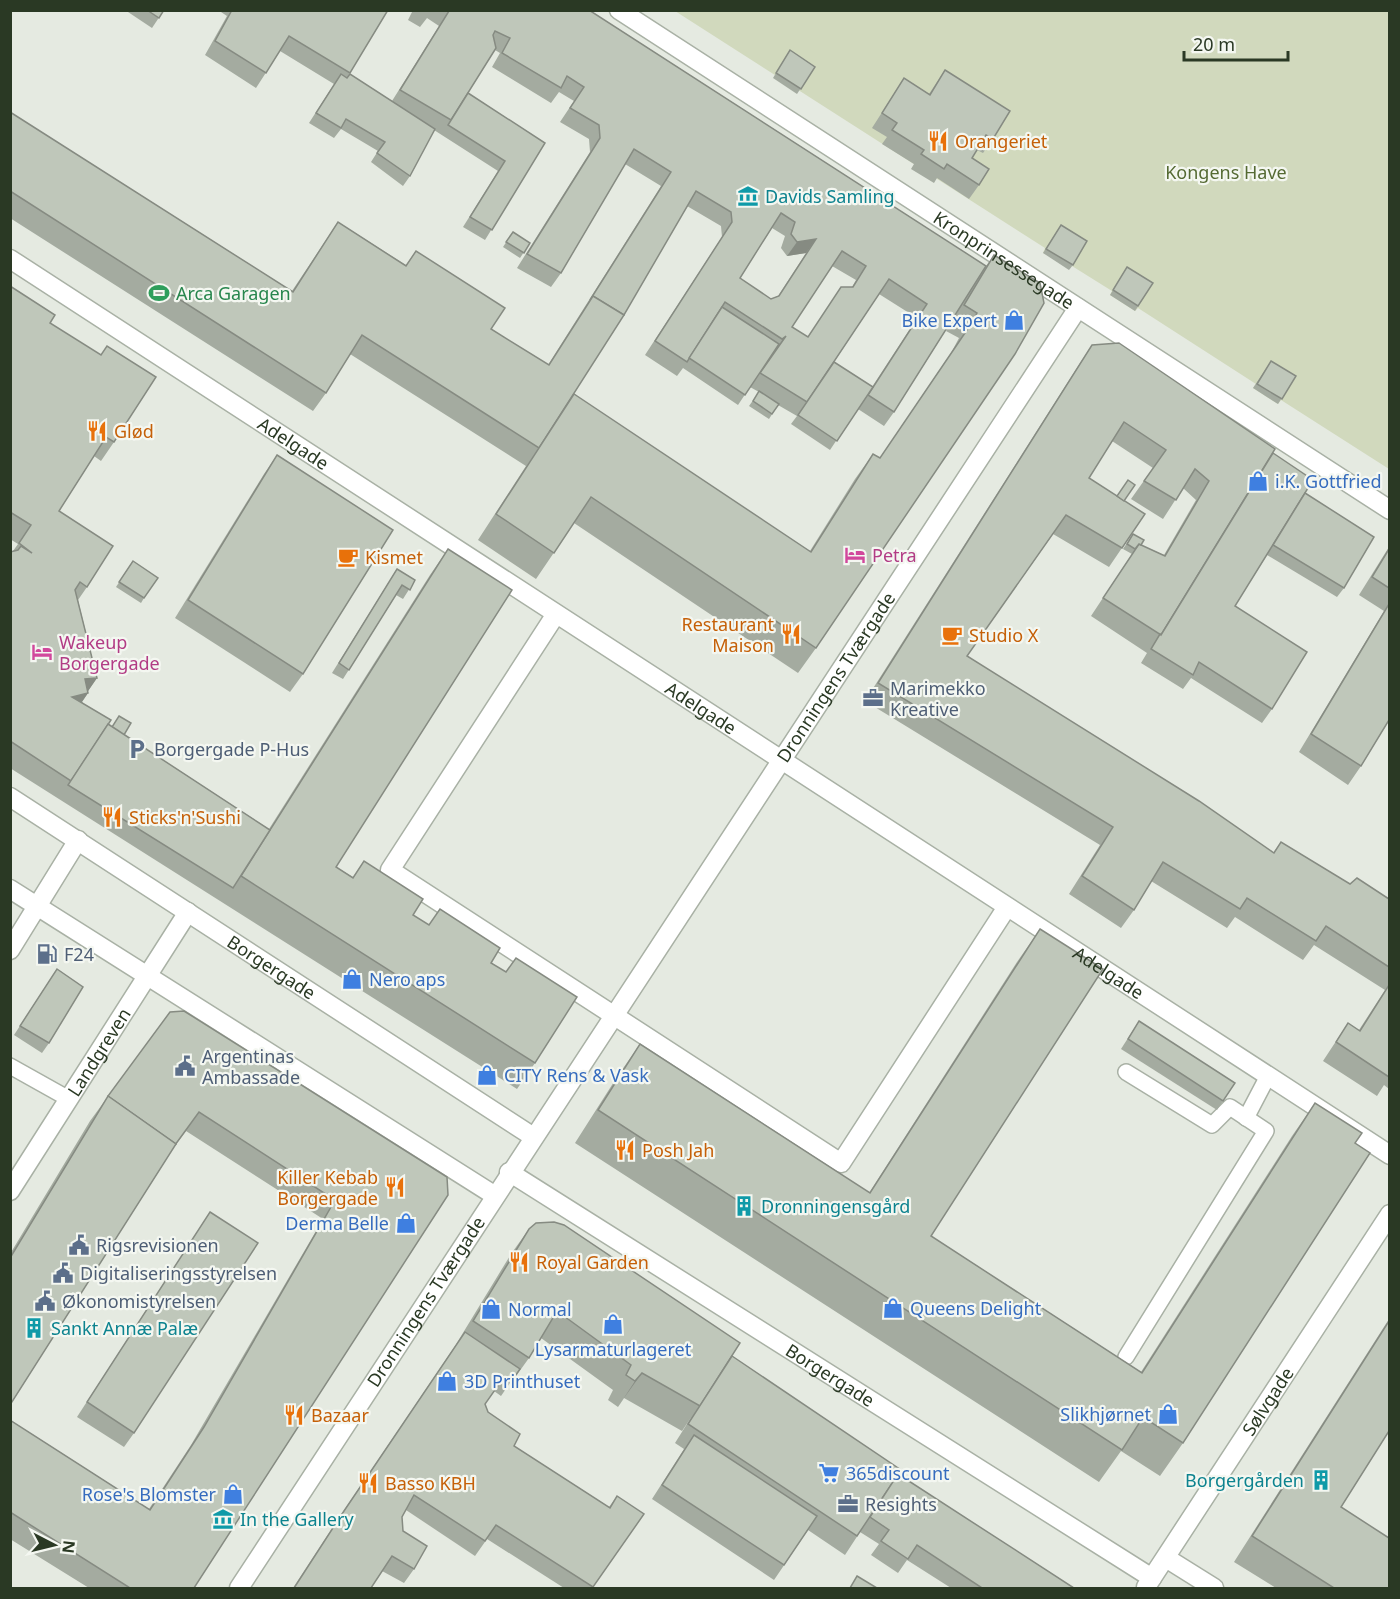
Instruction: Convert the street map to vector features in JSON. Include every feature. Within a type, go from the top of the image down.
[{"type":"street","name":"Kronprinsessegade","points":[[619,10],[1389,510]]},
{"type":"street","name":"Adelgade","points":[[10,259],[1389,1155]]},
{"type":"street","name":"Dronningens Tværgade","points":[[239,1588],[532,1136],[614,1016],[1078,308]]},
{"type":"street","points":[[556,614],[390,870],[614,1016],[841,1163],[1007,907]]},
{"type":"street","name":"Borgergade","points":[[10,797],[532,1136]]},
{"type":"street","points":[[10,950],[78,840]]},
{"type":"street","points":[[10,889],[494,1195]]},
{"type":"street","name":"Landgreven","points":[[10,1191],[188,912]]},
{"type":"street","name":"Borgergade","points":[[509,1172],[1149,1583]]},
{"type":"street","name":"Sølvgade","points":[[1149,1583],[1389,1214]]},
{"type":"street","points":[[1166,1558],[1214,1588]]},
{"type":"lane","points":[[11,1067],[69,1099]]},
{"type":"lane","points":[[1126,1072],[1212,1125],[1230,1107],[1266,1131],[1126,1357]]},
{"type":"lane","points":[[1245,1118],[1268,1077]]},
{"type":"green space","name":"Kongens Have","points":[[675,11],[1389,11],[1389,469],[1281,400],[1278,404],[1253,388],[1256,384],[1138,308],[1135,311],[1110,295],[1112,291],[1072,266],[1043,253],[1045,248]]},
{"type":"building","points":[[147,10],[164,10],[159,18]]},
{"type":"building","points":[[232,10],[388,10],[350,73],[289,36],[266,73],[215,41]]},
{"type":"building","points":[[447,10],[589,10],[986,266],[894,412],[868,395],[927,304],[889,279],[807,402],[760,373],[786,336],[782,339],[725,302],[687,362],[655,341],[732,222],[731,212],[696,191],[624,315],[593,296],[590,300],[671,172],[634,149],[561,273],[527,254],[600,138],[599,125],[570,108],[584,87],[567,76],[561,88],[502,53],[510,38],[495,31],[493,35],[496,48],[451,120],[400,90],[449,11]],"holes":[[[781,213],[795,222],[791,234],[797,242],[816,239],[779,296],[771,299],[740,278]],[[842,251],[866,266],[853,287],[841,287],[808,337],[792,327]]]},
{"type":"building","points":[[790,50],[815,67],[801,89],[776,73]]},
{"type":"building","name":"Orangeriet","points":[[945,70],[1010,111],[993,139],[986,135],[972,158],[989,169],[979,185],[947,164],[944,169],[921,154],[924,150],[892,130],[897,123],[882,113],[904,78],[930,95]]},
{"type":"building","points":[[341,74],[347,78],[350,74],[435,129],[410,176],[377,153],[385,142],[346,119],[341,128],[316,113]]},
{"type":"building","points":[[468,93],[545,143],[492,230],[470,217],[505,161],[448,125]]},
{"type":"building","points":[[10,112],[293,292],[338,222],[406,266],[416,251],[505,308],[491,329],[549,365],[593,296],[624,315],[539,448],[362,335],[326,393],[10,191]]},
{"type":"building","points":[[1061,225],[1087,241],[1073,265],[1046,249]]},
{"type":"building","points":[[513,232],[530,243],[524,253],[506,242]]},
{"type":"building","points":[[994,255],[1040,283],[1044,303],[1015,354],[816,648],[591,497],[554,553],[496,514],[574,394],[811,552],[873,454],[880,458],[969,327],[977,313],[964,305]]},
{"type":"building","points":[[1127,267],[1153,283],[1138,306],[1113,290]]},
{"type":"building","points":[[10,286],[55,315],[50,323],[101,355],[107,346],[156,377],[114,442],[106,437],[59,511],[113,546],[87,587],[80,582],[75,590],[97,678],[85,679],[88,693],[72,697],[111,720],[71,781],[10,741],[10,552],[18,550],[21,546],[32,553],[19,543],[31,525],[10,512]]},
{"type":"building","points":[[722,307],[779,344],[745,395],[689,358]]},
{"type":"building","points":[[1119,343],[1275,449],[1161,635],[1103,598],[1139,544],[1165,556],[1209,481],[1195,469],[1176,500],[1144,481],[1166,450],[1124,422],[1089,478],[1145,514],[1122,548],[1066,515],[967,656],[1199,801],[1274,853],[1281,842],[1350,884],[1357,878],[1389,899],[1389,967],[1326,926],[1316,941],[1247,898],[1240,909],[1163,862],[1134,910],[1082,876],[1113,827],[878,683],[1092,345]]},
{"type":"building","points":[[1271,361],[1296,376],[1282,399],[1257,384]]},
{"type":"building","points":[[834,362],[873,387],[837,441],[798,415]]},
{"type":"building","points":[[759,391],[779,404],[772,414],[753,401]]},
{"type":"building","points":[[1273,453],[1313,480],[1235,606],[1307,652],[1272,709],[1199,662],[1193,675],[1151,649]]},
{"type":"building","points":[[277,455],[393,530],[303,674],[188,600]]},
{"type":"building","points":[[1128,480],[1135,485],[1124,501],[1117,496]]},
{"type":"building","points":[[1305,493],[1374,537],[1344,588],[1273,545]]},
{"type":"building","points":[[1133,534],[1144,540],[1135,549],[1127,544]]},
{"type":"building","points":[[448,549],[512,590],[336,867],[353,878],[364,861],[423,899],[413,915],[429,925],[440,909],[500,948],[491,963],[506,972],[516,958],[577,997],[535,1063],[241,876]]},
{"type":"building","points":[[1389,549],[1389,588],[1372,577]]},
{"type":"building","points":[[133,561],[158,578],[144,598],[119,582]]},
{"type":"building","points":[[397,569],[415,580],[410,590],[402,585],[349,670],[339,663]]},
{"type":"building","points":[[1389,604],[1389,720],[1361,766],[1311,734]]},
{"type":"building","points":[[119,716],[131,723],[124,735],[112,727]]},
{"type":"building","points":[[108,724],[270,830],[233,888],[68,785]]},
{"type":"building","name":"Dronningensgård","points":[[1040,929],[1103,969],[931,1236],[1142,1373],[1315,1103],[1362,1133],[1355,1143],[1370,1153],[1183,1443],[1143,1417],[1122,1450],[598,1110],[640,1044],[870,1193]]},
{"type":"building","points":[[57,969],[83,987],[49,1043],[20,1026]]},
{"type":"building","points":[[1389,985],[1389,1077],[1336,1042],[1348,1023],[1360,1031]]},
{"type":"building","points":[[184,1011],[447,1177],[448,1195],[194,1588],[130,1588],[10,1512],[10,1420],[150,1510],[204,1427],[335,1200],[199,1112],[176,1144],[108,1096],[170,1012]]},
{"type":"building","points":[[1139,1021],[1235,1083],[1223,1101],[1128,1039]]},
{"type":"building","name":"Sankt Annæ Palæ","points":[[108,1096],[176,1144],[10,1405],[10,1258]]},
{"type":"building","points":[[210,1212],[258,1243],[134,1433],[87,1402]]},
{"type":"building","points":[[554,1222],[564,1225],[740,1343],[700,1406],[642,1373],[635,1381],[626,1375],[631,1365],[557,1311],[529,1358],[473,1321],[529,1229],[536,1223]]},
{"type":"building","name":"Borgergården","points":[[1389,1321],[1389,1431],[1341,1507],[1389,1538],[1389,1588],[1334,1588],[1252,1536]]},
{"type":"building","points":[[465,1332],[520,1369],[511,1382],[504,1377],[485,1404],[488,1412],[520,1434],[514,1446],[610,1508],[617,1496],[644,1514],[593,1587],[496,1525],[485,1541],[414,1495],[402,1517],[403,1531],[427,1546],[414,1569],[392,1556],[371,1588],[294,1588],[344,1511]]},
{"type":"building","points":[[732,1356],[901,1470],[857,1536],[688,1424]]},
{"type":"building","points":[[694,1435],[817,1516],[784,1565],[662,1485]]},
{"type":"building","points":[[898,1474],[1074,1588],[982,1588],[917,1545],[908,1559],[881,1541],[889,1530],[870,1517]]},
{"type":"building","points":[[857,1576],[877,1588],[850,1588]]},
{"type":"place","name":"Orangeriet","points":[[938,141]]},
{"type":"place","name":"Davids Samling","points":[[748,196]]},
{"type":"place","name":"Arca Garagen","points":[[159,293]]},
{"type":"place","name":"Bike Expert","points":[[1014,320]]},
{"type":"place","name":"Glød","points":[[97,431]]},
{"type":"place","name":"i.K. Gottfried","points":[[1258,481]]},
{"type":"place","name":"Petra","points":[[855,555]]},
{"type":"place","name":"Kismet","points":[[348,557]]},
{"type":"place","name":"Restaurant Maison","points":[[791,634]]},
{"type":"place","name":"Studio X","points":[[952,635]]},
{"type":"place","name":"Wakeup Borgergade","points":[[42,652]]},
{"type":"place","name":"Marimekko Kreative","points":[[873,698]]},
{"type":"place","name":"Borgergade P-Hus","points":[[137,749]]},
{"type":"place","name":"Sticks'n'Sushi","points":[[112,817]]},
{"type":"place","name":"F24","points":[[47,954]]},
{"type":"place","name":"Nero aps","points":[[352,979]]},
{"type":"place","name":"Argentinas Ambassade","points":[[185,1066]]},
{"type":"place","name":"CITY Rens & Vask","points":[[487,1075]]},
{"type":"place","name":"Posh Jah","points":[[625,1150]]},
{"type":"place","name":"Killer Kebab Borgergade","points":[[395,1187]]},
{"type":"place","name":"Dronningensgård","points":[[744,1206]]},
{"type":"place","name":"Derma Belle","points":[[406,1223]]},
{"type":"place","name":"Rigsrevisionen","points":[[79,1245]]},
{"type":"place","name":"Royal Garden","points":[[519,1262]]},
{"type":"place","name":"Digitaliseringsstyrelsen","points":[[63,1273]]},
{"type":"place","name":"Økonomistyrelsen","points":[[45,1301]]},
{"type":"place","name":"Queens Delight","points":[[893,1308]]},
{"type":"place","name":"Normal","points":[[491,1309]]},
{"type":"place","name":"Lysarmaturlageret","points":[[613,1324]]},
{"type":"place","name":"Sankt Annæ Palæ","points":[[34,1328]]},
{"type":"place","name":"3D Printhuset","points":[[447,1381]]},
{"type":"place","name":"Slikhjørnet","points":[[1168,1414]]},
{"type":"place","name":"Bazaar","points":[[294,1415]]},
{"type":"place","name":"365discount","points":[[829,1473]]},
{"type":"place","name":"Borgergården","points":[[1321,1480]]},
{"type":"place","name":"Basso KBH","points":[[368,1483]]},
{"type":"place","name":"Rose's Blomster","points":[[233,1494]]},
{"type":"place","name":"Resights","points":[[848,1504]]},
{"type":"place","name":"In the Gallery","points":[[223,1519]]}]
